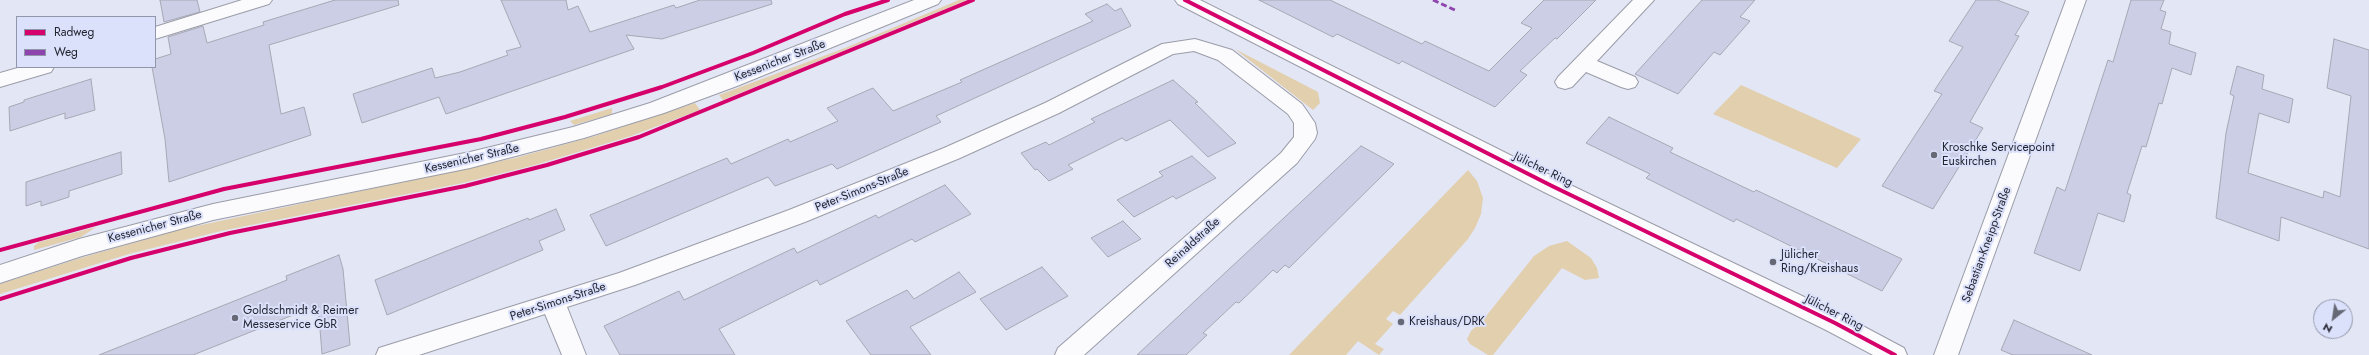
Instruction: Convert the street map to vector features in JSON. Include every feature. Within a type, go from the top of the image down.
[{"type":"street","points":[[156,33],[262,0]]},
{"type":"street","name":"Kessenicher Straße","points":[[0,274],[86,246],[198,216],[470,160],[576,134],[650,110],[730,81],[931,0]]},
{"type":"street","name":"Jülicher Ring","points":[[1185,0],[1538,178],[1835,323],[1895,355]]},
{"type":"street","points":[[1565,82],[1644,0]]},
{"type":"street","name":"Sebastian-Kneipp-Straße","points":[[1946,355],[2076,0]]},
{"type":"street","name":"Peter-Simons-Straße","points":[[388,355],[553,303],[697,254],[952,153],[1052,108],[1169,48],[1195,45],[1225,55],[1288,103],[1304,123]]},
{"type":"street","points":[[1584,63],[1628,82]]},
{"type":"street","points":[[0,80],[41,68]]},
{"type":"street","name":"Reinaldstraße","points":[[1068,355],[1289,158],[1304,139],[1306,133],[1304,123]]},
{"type":"street","points":[[553,303],[574,355]]},
{"type":"shaded area","points":[[959,0],[967,0],[723,100],[719,95],[845,48]]},
{"type":"shaded area","points":[[1235,49],[1318,92],[1320,103],[1313,110]]},
{"type":"shaded area","points":[[1741,85],[1861,139],[1837,168],[1713,114]]},
{"type":"shaded area","points":[[695,103],[700,110],[631,136],[535,165],[463,183],[221,231],[129,254],[0,294],[0,284],[77,259],[178,230],[515,158],[595,136]]},
{"type":"shaded area","points":[[612,108],[612,114],[574,125],[570,121]]},
{"type":"shaded area","points":[[1468,170],[1477,181],[1483,198],[1481,214],[1475,228],[1468,239],[1400,315],[1393,311],[1386,319],[1393,324],[1375,344],[1384,349],[1379,355],[1358,341],[1346,355],[1289,355]]},
{"type":"shaded area","points":[[96,227],[81,237],[34,250],[34,246],[39,242]]},
{"type":"shaded area","points":[[1567,241],[1591,258],[1597,268],[1599,278],[1585,280],[1562,268],[1493,355],[1488,355],[1470,344],[1467,339],[1471,331],[1483,320],[1534,256],[1549,246]]},
{"type":"building","points":[[160,0],[197,0],[200,12],[164,22]]},
{"type":"building","points":[[335,0],[398,0],[399,5],[269,45],[281,114],[304,107],[311,135],[169,182],[165,139],[152,68],[156,68],[156,59],[171,54],[168,37],[203,26],[207,43],[264,25],[263,22]]},
{"type":"building","points":[[501,0],[566,0],[568,10],[578,6],[590,32],[674,5],[676,8],[700,0],[771,0],[772,4],[662,39],[626,35],[634,49],[446,114],[439,97],[362,123],[353,94],[432,68],[435,78],[460,72],[508,55],[506,51],[521,47]]},
{"type":"building","points":[[1259,0],[1330,0],[1422,44],[1425,41],[1489,71],[1532,28],[1521,23],[1544,0],[1596,0],[1557,39],[1555,38],[1520,71],[1527,75],[1495,107],[1402,61],[1399,64],[1337,34],[1333,37]]},
{"type":"building","points":[[1702,0],[1755,0],[1740,17],[1750,21],[1720,55],[1714,52],[1678,94],[1635,74]]},
{"type":"building","points":[[1976,0],[1997,0],[2029,12],[2015,35],[2019,36],[1970,122],[1983,128],[1933,209],[1882,186],[1942,94],[1934,91],[1963,47],[1949,41]]},
{"type":"building","points":[[2131,0],[2164,0],[2160,10],[2166,12],[2161,29],[2171,32],[2169,44],[2196,53],[2191,75],[2172,68],[2162,104],[2159,103],[2146,147],[2142,146],[2127,193],[2131,195],[2124,222],[2098,213],[2080,271],[2034,253],[2057,187],[2065,191],[2108,60],[2113,62]]},
{"type":"building","points":[[1107,4],[1115,11],[1121,8],[1131,26],[936,116],[941,122],[837,169],[832,164],[775,186],[768,177],[606,246],[590,215],[727,158],[731,164],[788,139],[790,142],[838,121],[827,108],[873,88],[893,111],[962,82],[960,80],[1093,21],[1085,14]]},
{"type":"building","points":[[2334,39],[2369,50],[2369,249],[2281,217],[2279,241],[2216,218],[2226,133],[2234,96],[2230,94],[2237,66],[2264,75],[2262,89],[2293,99],[2289,123],[2259,113],[2248,173],[2323,198],[2324,191],[2340,197],[2351,96],[2327,88]]},
{"type":"building","points":[[91,79],[95,110],[65,119],[65,113],[10,131],[9,107],[24,102],[24,100]]},
{"type":"building","points":[[1173,80],[1198,102],[1195,103],[1236,143],[1208,157],[1170,120],[1126,141],[1122,138],[1068,165],[1073,169],[1049,181],[1037,169],[1035,170],[1021,153],[1046,142],[1049,145],[1095,122],[1091,119]]},
{"type":"building","points":[[1609,117],[1673,148],[1670,152],[1754,192],[1756,190],[1902,259],[1882,291],[1736,219],[1734,222],[1646,178],[1650,174],[1586,143]]},
{"type":"building","points":[[1361,146],[1394,164],[1289,268],[1285,265],[1277,273],[1273,270],[1239,303],[1236,302],[1203,333],[1207,335],[1186,355],[1137,355]]},
{"type":"building","points":[[121,152],[122,174],[69,191],[69,197],[41,206],[41,201],[26,206],[26,182]]},
{"type":"building","points":[[1192,156],[1216,178],[1176,199],[1173,196],[1134,217],[1117,200],[1163,176],[1159,172]]},
{"type":"building","points":[[945,185],[971,214],[915,242],[912,239],[820,285],[817,280],[719,329],[735,355],[620,355],[604,326],[679,291],[684,300],[794,248],[797,253],[876,215],[878,218]]},
{"type":"building","points":[[556,209],[565,230],[539,241],[543,250],[387,315],[375,280],[528,218],[529,220]]},
{"type":"building","points":[[1123,221],[1141,239],[1108,257],[1091,238]]},
{"type":"building","points":[[339,255],[343,269],[350,345],[322,354],[318,305],[193,355],[99,355],[287,280],[286,276]]},
{"type":"building","points":[[1042,267],[1068,296],[1006,330],[980,299]]},
{"type":"building","points":[[959,272],[976,292],[910,327],[931,355],[871,355],[846,321],[907,290],[914,299]]},
{"type":"building","points":[[2014,320],[2092,355],[2013,355],[2001,350]]},
{"type":"marked path","points":[[1433,0],[1457,11]]},
{"type":"cycle path","points":[[0,250],[90,224],[224,189],[481,139],[565,117],[662,87],[753,53],[845,14],[888,0]]},
{"type":"cycle path","points":[[0,299],[131,258],[230,233],[465,186],[547,165],[639,137],[973,0]]},
{"type":"cycle path","points":[[1185,0],[1552,186],[1835,323],[1895,355]]},
{"type":"place","name":"Kroschke Servicepoint Euskirchen","points":[[1934,155]]},
{"type":"place","name":"Jülicher Ring/Kreishaus","points":[[1773,262]]},
{"type":"place","name":"Goldschmidt & Reimer Messeservice GbR","points":[[235,318]]},
{"type":"place","name":"Kreishaus/DRK","points":[[1401,322]]}]
